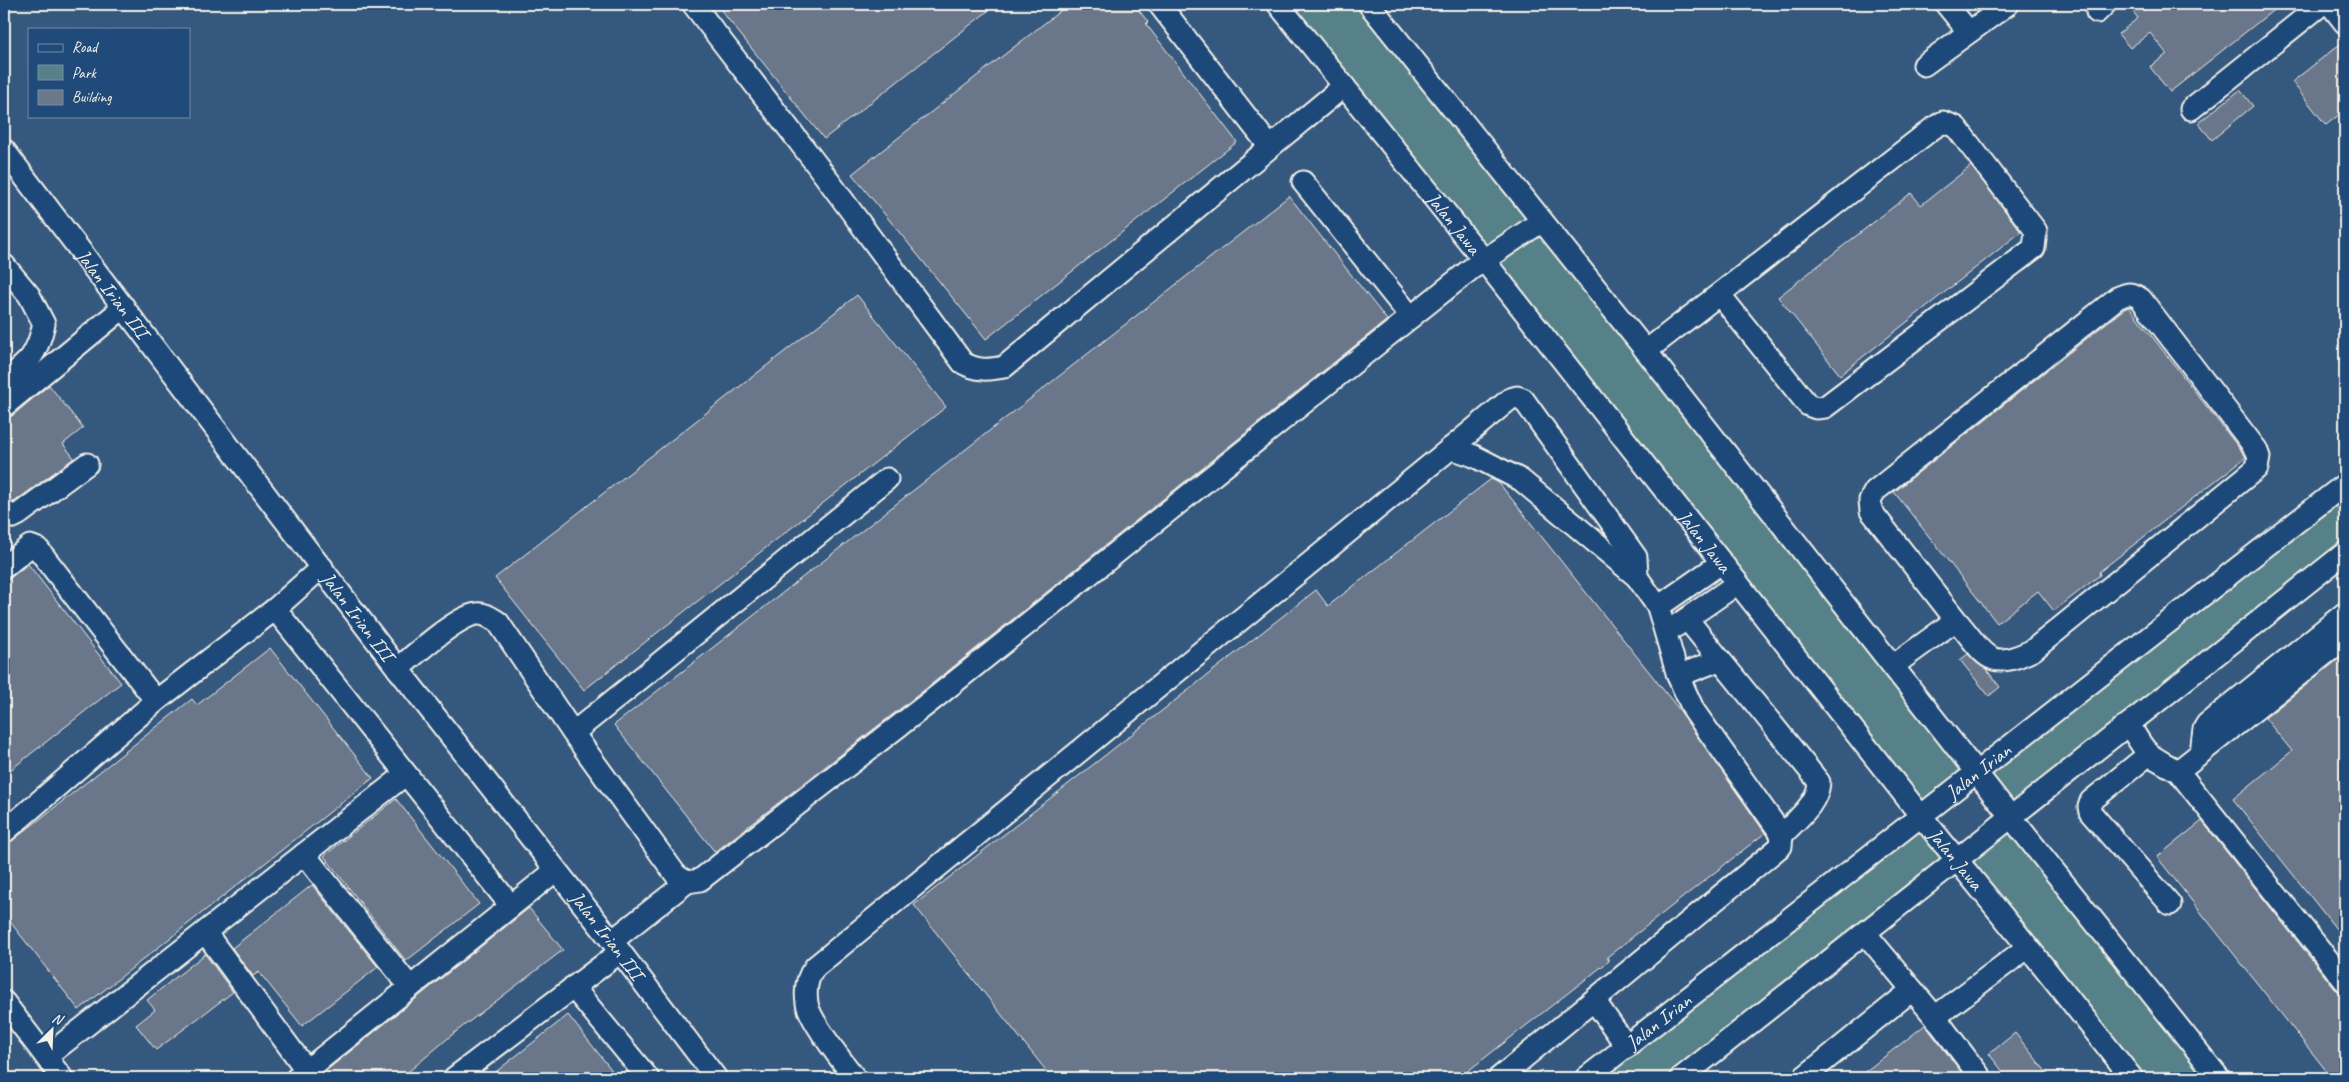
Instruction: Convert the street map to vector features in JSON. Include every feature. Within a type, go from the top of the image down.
[{"type":"street","points":[[693,4],[820,169],[963,363],[973,369],[984,370],[1004,367],[1344,86]]},
{"type":"street","points":[[1159,4],[1270,147]]},
{"type":"street","name":"Jalan Jawa","points":[[1278,4],[1483,259],[1921,816],[2132,1078]]},
{"type":"street","points":[[1369,4],[1646,351],[1894,665],[2011,817],[2219,1078]]},
{"type":"street","points":[[1946,4],[1968,32]]},
{"type":"street","points":[[1924,65],[2008,4]]},
{"type":"street","points":[[2191,109],[2322,4]]},
{"type":"street","points":[[2330,4],[2345,23]]},
{"type":"street","points":[[1646,351],[1943,122],[1956,127],[2036,232],[2034,248],[1825,407],[1816,408],[1808,405],[1720,295]]},
{"type":"street","name":"Jalan Irian III","points":[[4,150],[398,669],[555,871],[616,946],[716,1078]]},
{"type":"street","points":[[1303,182],[1411,316]]},
{"type":"street","points":[[454,1078],[573,987],[687,882],[700,880],[931,702],[1483,259],[1542,221]]},
{"type":"street","points":[[4,264],[29,294],[44,324],[39,346],[29,361],[4,381]]},
{"type":"street","points":[[2130,292],[2133,293],[2141,299],[2256,449],[2260,457],[2257,468],[2033,650],[2012,660],[2000,662],[1990,658],[1956,620],[1871,511],[1870,500],[1875,491],[2117,298],[2130,292]]},
{"type":"street","points":[[4,406],[124,307]]},
{"type":"street","points":[[855,1078],[831,1047],[807,1005],[806,985],[815,967],[1510,399],[1517,397],[1523,399],[1636,557],[1638,577]]},
{"type":"street","points":[[1451,448],[1474,456],[1521,480],[1638,577],[1658,607],[1667,631],[1678,676],[1694,711],[1782,835]]},
{"type":"street","points":[[4,511],[13,517],[19,514],[87,464]]},
{"type":"street","points":[[573,733],[887,479]]},
{"type":"street","name":"Jalan Irian","points":[[1586,1078],[2345,484]]},
{"type":"street","points":[[4,567],[30,546],[38,548],[156,702]]},
{"type":"street","points":[[1682,1078],[2345,553]]},
{"type":"street","points":[[1658,607],[1721,563]]},
{"type":"street","points":[[4,832],[156,702],[275,609],[322,567]]},
{"type":"street","points":[[1667,631],[1738,582]]},
{"type":"street","points":[[275,609],[511,906]]},
{"type":"street","points":[[2200,753],[2204,729],[2208,724],[2345,613]]},
{"type":"street","points":[[398,669],[464,617],[478,614],[488,616],[498,622],[573,733],[676,876],[687,882]]},
{"type":"street","points":[[1499,1078],[1781,846],[1782,835],[1815,799],[1819,791],[1819,782],[1687,619]]},
{"type":"street","points":[[1894,665],[1956,620]]},
{"type":"street","points":[[2178,771],[2345,638]]},
{"type":"street","points":[[1678,676],[1719,660]]},
{"type":"street","points":[[2129,724],[2148,755],[2178,771],[2345,981]]},
{"type":"street","points":[[2148,755],[2091,801],[2089,807],[2090,812],[2170,904]]},
{"type":"street","points":[[46,1058],[406,774]]},
{"type":"street","points":[[304,854],[410,987]]},
{"type":"street","points":[[205,932],[302,1074],[555,871]]},
{"type":"street","points":[[1865,933],[1935,1018],[1981,1078]]},
{"type":"street","points":[[1935,1018],[2028,947]]},
{"type":"street","points":[[573,987],[648,1078]]},
{"type":"street","points":[[1803,1078],[1912,990]]},
{"type":"street","points":[[1594,1000],[1627,1047]]},
{"type":"street","points":[[4,1002],[62,1078]]},
{"type":"shaded area","points":[[4,4],[2345,4],[2345,1078],[4,1078]]},
{"type":"green space","points":[[1280,4],[1369,4],[1977,773],[1921,816],[1957,860],[1682,1078],[1587,1078],[1920,816]]},
{"type":"green space","points":[[2345,484],[2345,553],[2011,817],[1977,773]]},
{"type":"green space","points":[[2011,817],[2219,1078],[2130,1078],[1957,860]]},
{"type":"building","points":[[716,4],[997,4],[824,139]]},
{"type":"building","points":[[1069,4],[1134,4],[1148,22],[1146,24],[1237,142],[986,339],[852,174]]},
{"type":"building","points":[[2127,4],[2281,4],[2170,92],[2150,67],[2167,54],[2150,33],[2130,48],[2118,34],[2138,18]]},
{"type":"building","points":[[2345,40],[2345,110],[2326,125],[2292,82]]},
{"type":"building","points":[[2240,90],[2253,106],[2212,140],[2198,123]]},
{"type":"building","points":[[1971,166],[2021,232],[1840,375],[1778,297],[1911,193],[1921,205]]},
{"type":"building","points":[[1289,196],[1387,320],[923,691],[715,852],[614,725]]},
{"type":"building","points":[[857,295],[946,407],[584,690],[495,578]]},
{"type":"building","points":[[2129,307],[2246,457],[2099,572],[2100,575],[2054,611],[2038,591],[1997,623],[1894,492],[2124,309]]},
{"type":"building","points":[[49,385],[83,428],[63,444],[74,458],[14,502],[4,492],[4,418],[12,416]]},
{"type":"building","points":[[1491,479],[1499,483],[1681,712],[1765,833],[1607,957],[1609,961],[1459,1078],[1052,1078],[914,905],[1316,590],[1328,606]]},
{"type":"building","points":[[28,564],[121,683],[4,775],[4,583]]},
{"type":"building","points":[[270,648],[373,778],[79,1010],[4,914],[4,846],[192,699],[197,705]]},
{"type":"building","points":[[1968,654],[1986,669],[2000,687],[1989,696],[1960,660]]},
{"type":"building","points":[[2345,654],[2345,940],[2233,799],[2292,751],[2265,718]]},
{"type":"building","points":[[396,799],[479,904],[406,961],[324,856]]},
{"type":"building","points":[[2202,821],[2335,989],[2345,993],[2345,1078],[2332,1078],[2157,857]]},
{"type":"building","points":[[312,885],[378,967],[302,1026],[259,972],[253,976],[232,948]]},
{"type":"building","points":[[529,908],[563,950],[453,1034],[401,1078],[317,1078]]},
{"type":"building","points":[[205,954],[233,992],[156,1050],[136,1025],[155,1010],[147,1000]]},
{"type":"building","points":[[568,1015],[618,1078],[488,1078]]},
{"type":"building","points":[[1925,1025],[1966,1078],[1857,1078]]},
{"type":"building","points":[[2015,1033],[2051,1078],[2008,1078],[1989,1054]]}]
